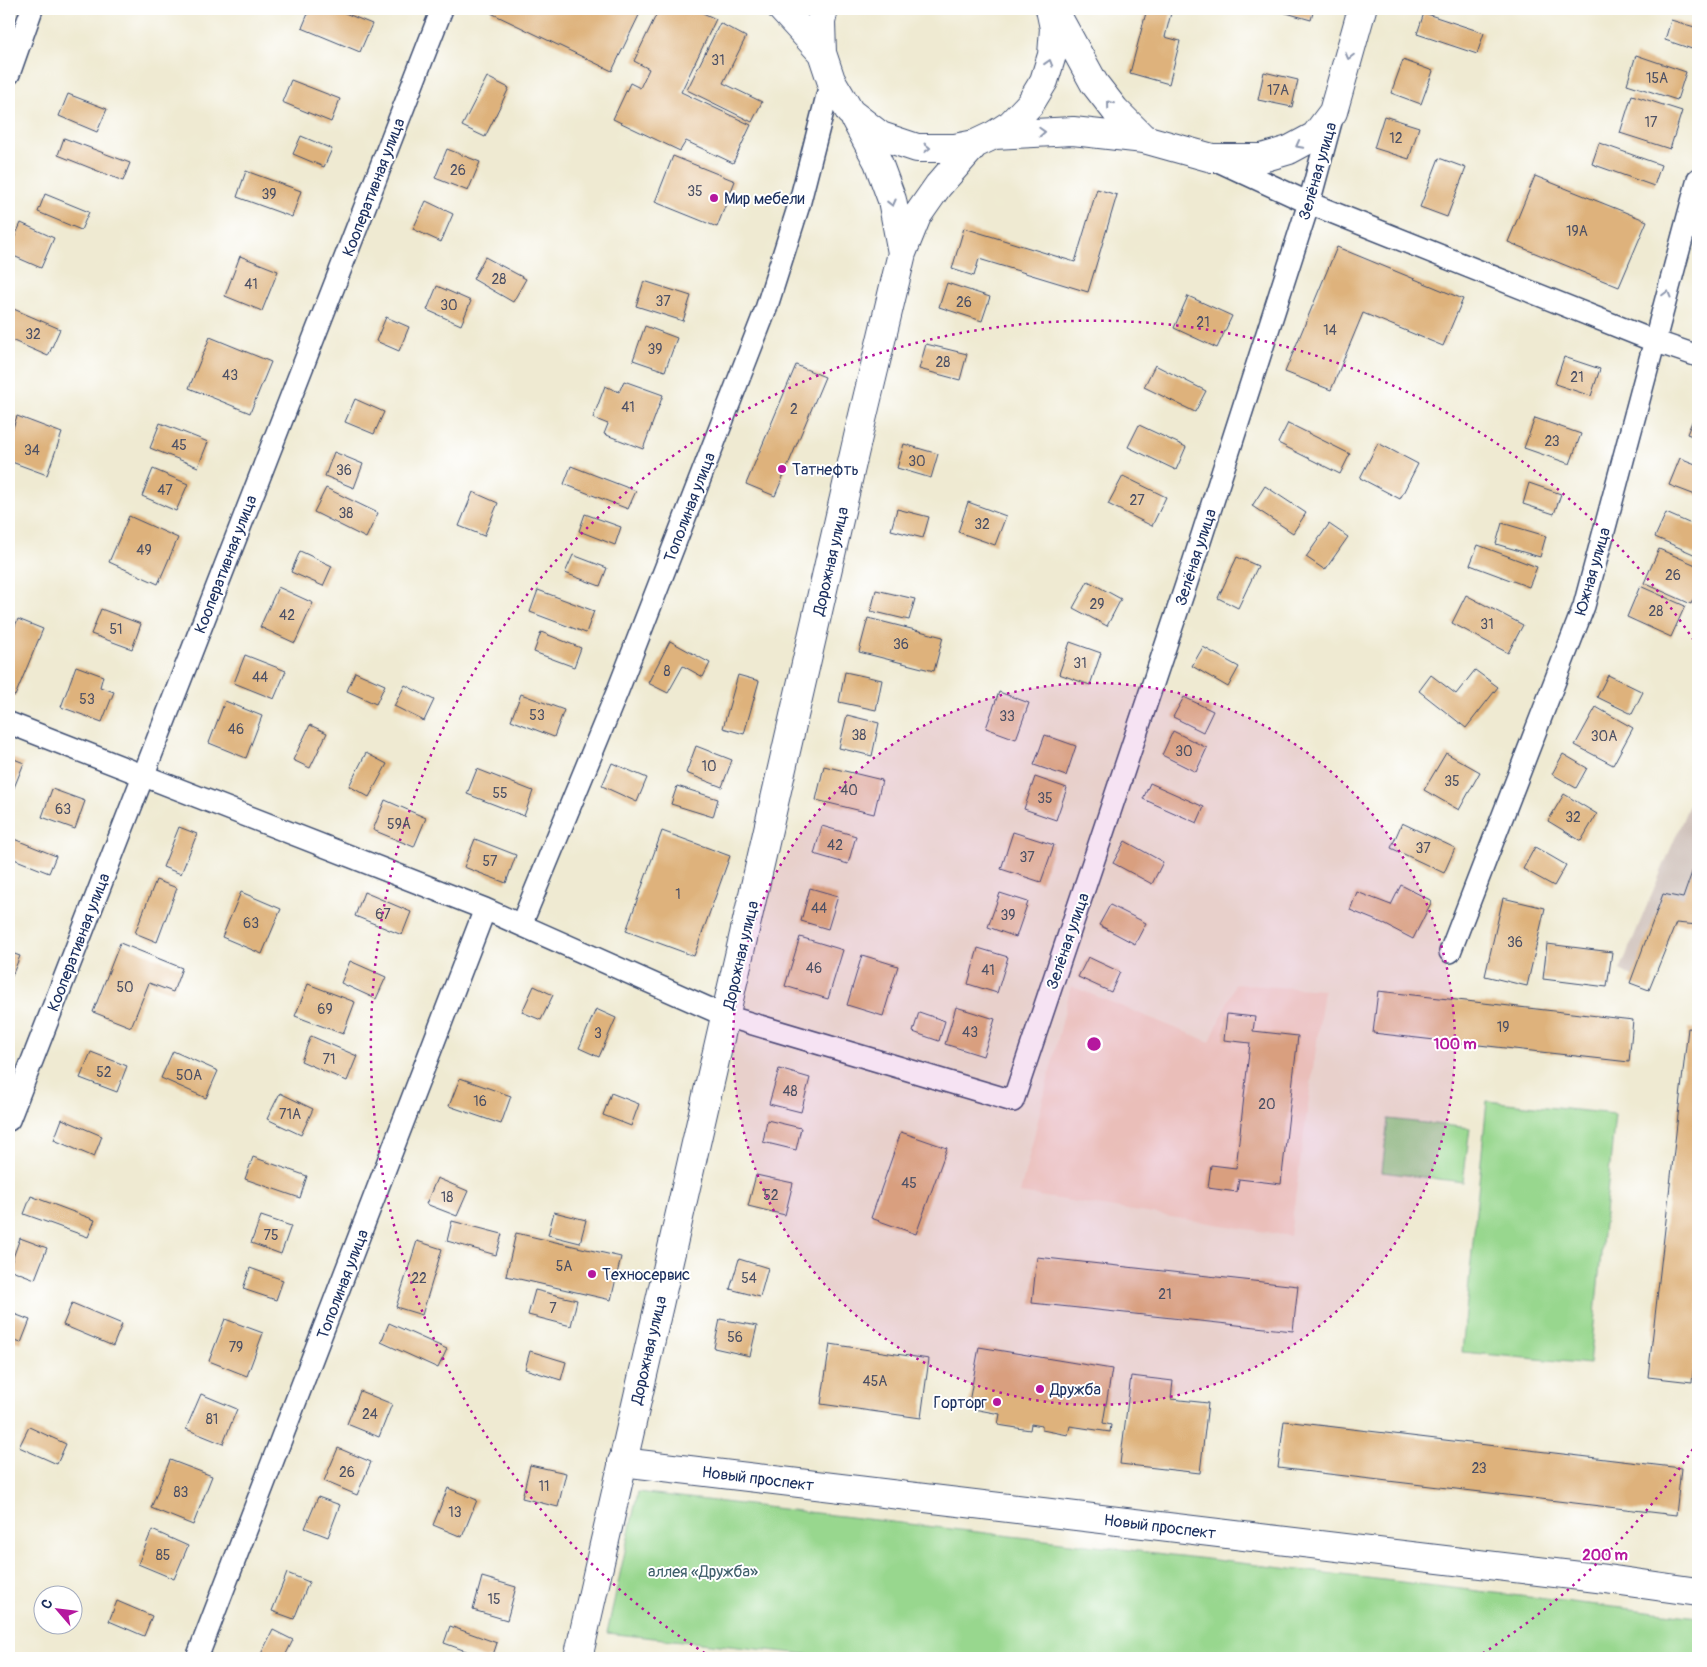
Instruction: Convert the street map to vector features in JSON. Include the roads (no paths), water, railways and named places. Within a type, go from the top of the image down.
[{"type":"main road","points":[[782,9],[822,53]]},
{"type":"main road","points":[[824,9],[821,22],[822,53],[831,80],[878,162],[892,200],[902,253]]},
{"type":"main road","points":[[1052,9],[1094,83],[1116,110],[1144,139]]},
{"type":"main road","points":[[850,112],[880,136],[917,148],[955,148],[984,139],[1011,124],[1030,104],[1044,81],[1052,55],[1054,28],[1052,9]]},
{"type":"main road","name":"Зелёная улица","points":[[1333,112],[1362,9]]},
{"type":"main road","points":[[984,139],[1074,131],[1144,139],[1212,158],[1262,158],[1289,150],[1316,136],[1333,112]]},
{"type":"main road","name":"Дорожная улица","points":[[579,1658],[622,1462],[726,1016],[855,447],[902,253],[917,216],[938,186],[984,139]]},
{"type":"main road","name":"Новый проспект","points":[[622,1462],[1698,1589]]},
{"type":"street","points":[[9,74],[32,9]]},
{"type":"street","name":"Кооперативная улица","points":[[9,1120],[442,9]]},
{"type":"street","name":"Тополиная улица","points":[[521,925],[618,690],[766,309],[798,205],[831,80]]},
{"type":"street","name":"Зелёная улица","points":[[726,1016],[1013,1101],[1186,585],[1309,203],[1333,112]]},
{"type":"street","points":[[1212,158],[1309,203],[1654,341],[1698,356]]},
{"type":"street","name":"Южная улица","points":[[1450,952],[1584,606],[1698,179]]},
{"type":"street","points":[[9,723],[485,909],[726,1016]]},
{"type":"street","name":"Тополиная улица","points":[[197,1658],[485,909]]},
{"type":"place","name":"Мир мебели","points":[[714,198]]},
{"type":"place","name":"Татнефть","points":[[782,469]]},
{"type":"place","name":"Техносервис","points":[[592,1274]]},
{"type":"place","name":"Дружба","points":[[1040,1389]]},
{"type":"place","name":"Горторг","points":[[997,1402]]},
{"type":"park label","name":"аллея «Дружба»","points":[[703,1571]]}]
